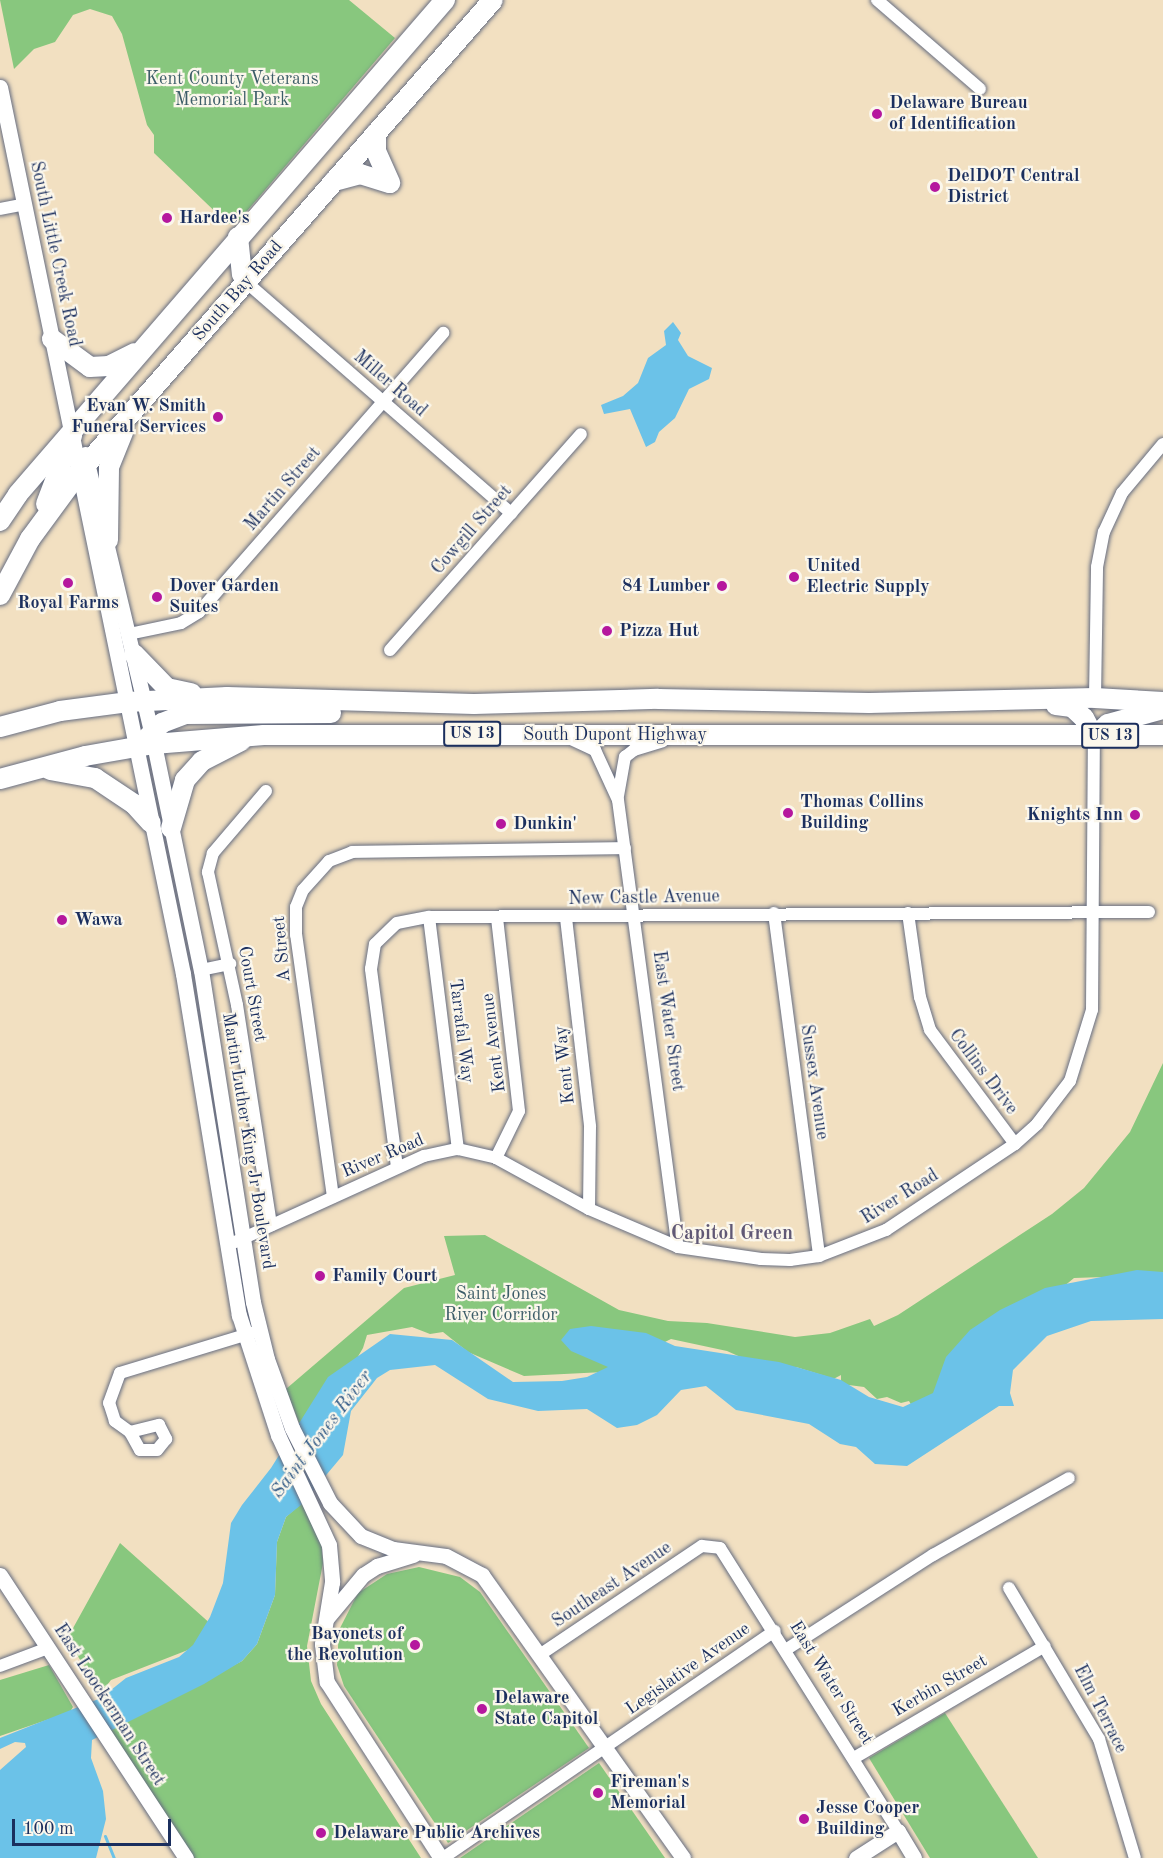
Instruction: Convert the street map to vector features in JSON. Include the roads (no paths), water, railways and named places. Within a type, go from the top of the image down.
[{"type":"highway","name":"South Bay Road","points":[[0,521],[18,494],[73,429],[445,0]]},
{"type":"highway","name":"South Bay Road","points":[[0,595],[30,539],[83,468],[493,0]]},
{"type":"highway","points":[[334,181],[360,174],[390,183],[376,151],[376,133]]},
{"type":"highway","points":[[238,237],[240,263],[246,282]]},
{"type":"highway","points":[[52,339],[90,367],[109,366],[142,349]]},
{"type":"highway","points":[[108,540],[106,499],[110,466],[132,414]]},
{"type":"highway","points":[[30,539],[62,468],[73,429]]},
{"type":"highway","points":[[134,654],[167,688],[248,698]]},
{"type":"highway","name":"South Dupont Highway","points":[[0,727],[60,711],[136,701],[248,698],[474,704],[658,699],[1035,702],[1095,698],[1163,702]]},
{"type":"highway","points":[[1058,737],[1084,718],[1095,698]]},
{"type":"highway","points":[[1095,698],[1108,732]]},
{"type":"highway","points":[[1035,702],[1072,707],[1084,718],[1108,732]]},
{"type":"highway","points":[[148,741],[172,717],[186,714],[363,713],[474,704]]},
{"type":"highway","points":[[1108,732],[1163,710]]},
{"type":"highway","name":"South Dupont Highway","points":[[9,776],[148,741],[264,735],[1058,737],[1108,732],[1163,735]]},
{"type":"highway","points":[[171,828],[179,792],[193,769],[236,742],[264,735]]},
{"type":"highway","points":[[9,776],[54,770],[95,777],[127,798],[151,823]]},
{"type":"street","points":[[877,0],[980,89]]},
{"type":"street","name":"South Little Creek Road","points":[[0,87],[52,339],[136,701]]},
{"type":"street","points":[[0,208],[25,204]]},
{"type":"street","name":"Miller Road","points":[[246,282],[511,513]]},
{"type":"street","name":"Martin Street","points":[[129,634],[181,623],[199,612],[442,333]]},
{"type":"street","name":"Cowgill Street","points":[[390,650],[581,434]]},
{"type":"street","points":[[1095,698],[1097,567],[1104,532],[1122,494],[1163,444]]},
{"type":"street","name":"South Little Creek Road","points":[[83,468],[108,540],[134,654],[136,701]]},
{"type":"street","points":[[136,701],[148,741]]},
{"type":"street","name":"River Road","points":[[226,1245],[424,1156],[458,1149],[496,1158],[589,1209],[678,1247],[761,1259],[819,1256],[886,1230],[1015,1144],[1059,1097],[1085,1042],[1092,1010],[1094,914],[1108,732]]},
{"type":"street","name":"East Water Street","points":[[563,735],[595,750],[618,800],[678,1247]]},
{"type":"street","name":"East Water Street","points":[[618,800],[625,757],[634,750],[681,735]]},
{"type":"street","name":"Martin Luther King Jr Boulevard","points":[[148,741],[151,823],[207,1104],[226,1245],[243,1335],[324,1529],[332,1562],[327,1619],[322,1644],[327,1682],[442,1858]]},
{"type":"street","name":"Martin Luther King Jr Boulevard","points":[[148,741],[171,828],[201,970],[242,1239],[259,1330],[285,1431],[350,1526],[372,1543],[419,1554],[446,1556],[482,1575],[541,1654],[683,1858]]},
{"type":"street","name":"Court Street","points":[[266,791],[209,862],[230,964],[271,1225]]},
{"type":"street","name":"A Street","points":[[333,1197],[296,935],[296,907],[303,890],[329,861],[352,852],[625,848]]},
{"type":"street","name":"New Castle Avenue","points":[[398,1167],[372,956],[388,928],[408,919],[774,913],[1094,914],[1149,912]]},
{"type":"street","name":"Sussex Avenue","points":[[774,913],[819,1256]]},
{"type":"street","name":"Collins Drive","points":[[908,913],[920,997],[930,1030],[1015,1144]]},
{"type":"street","name":"Tarrafal Way","points":[[429,917],[458,1149]]},
{"type":"street","name":"Kent Avenue","points":[[496,1158],[519,1111],[497,918]]},
{"type":"street","name":"Kent Way","points":[[566,918],[590,1126],[589,1209]]},
{"type":"street","points":[[201,970],[230,964]]},
{"type":"street","points":[[130,1432],[115,1421],[108,1403],[120,1373],[259,1330]]},
{"type":"street","points":[[787,1649],[933,1555],[1069,1478]]},
{"type":"street","name":"East Water Street","points":[[702,1546],[712,1545],[727,1553],[914,1858]]},
{"type":"street","name":"Southeast Avenue","points":[[541,1654],[702,1546]]},
{"type":"street","points":[[327,1619],[363,1575],[377,1566],[419,1554]]},
{"type":"street","name":"East Loockerman Street","points":[[0,1575],[186,1858]]},
{"type":"street","name":"Elm Terrace","points":[[1009,1588],[1099,1738],[1135,1858]]},
{"type":"street","name":"Legislative Avenue","points":[[442,1858],[775,1631]]},
{"type":"street","name":"Kerbin Street","points":[[854,1758],[1045,1646]]},
{"type":"street","points":[[0,1666],[48,1648]]},
{"type":"street","points":[[856,1858],[898,1831]]},
{"type":"water","points":[[673,322],[681,333],[678,340],[688,356],[712,368],[709,379],[689,389],[675,418],[659,432],[655,442],[646,447],[630,409],[604,414],[601,405],[623,396],[638,383],[648,358],[666,345],[664,331]]},
{"type":"water","name":"Saint Jones River","points":[[1137,1270],[1163,1272],[1163,1319],[1091,1321],[1047,1336],[1013,1370],[1010,1393],[1014,1406],[999,1406],[907,1466],[875,1464],[856,1447],[840,1444],[809,1424],[736,1410],[706,1386],[681,1390],[657,1415],[637,1425],[617,1428],[587,1409],[538,1411],[488,1399],[435,1365],[390,1370],[377,1378],[351,1411],[343,1455],[301,1505],[286,1517],[277,1542],[275,1595],[257,1644],[242,1661],[204,1684],[92,1740],[91,1758],[103,1791],[106,1819],[96,1858],[0,1858],[0,1770],[26,1747],[25,1743],[15,1742],[0,1749],[0,1738],[101,1698],[126,1678],[179,1657],[193,1645],[210,1617],[223,1583],[231,1523],[242,1505],[271,1468],[328,1377],[390,1334],[452,1340],[513,1382],[562,1381],[587,1377],[608,1367],[571,1351],[561,1340],[570,1329],[591,1326],[646,1333],[675,1346],[779,1362],[841,1380],[869,1397],[903,1407],[933,1393],[946,1357],[970,1330],[1000,1310],[1045,1288]]},
{"type":"waterway","points":[[105,1836],[114,1858]]},
{"type":"place","name":"Delaware Bureau of Identification","points":[[877,114]]},
{"type":"place","name":"DelDOT Central District","points":[[935,187]]},
{"type":"place","name":"Hardee's","points":[[167,218]]},
{"type":"place","name":"Evan W. Smith Funeral Services","points":[[218,417]]},
{"type":"place","name":"United Electric Supply","points":[[794,577]]},
{"type":"place","name":"Royal Farms","points":[[68,583]]},
{"type":"place","name":"84 Lumber","points":[[722,586]]},
{"type":"place","name":"Dover Garden Suites","points":[[157,597]]},
{"type":"place","name":"Pizza Hut","points":[[607,631]]},
{"type":"place","name":"Thomas Collins Building","points":[[788,813]]},
{"type":"place","name":"Knights Inn","points":[[1135,815]]},
{"type":"place","name":"Dunkin'","points":[[501,824]]},
{"type":"place","name":"Wawa","points":[[62,920]]},
{"type":"place","name":"Family Court","points":[[320,1276]]},
{"type":"place","name":"Bayonets of the Revolution","points":[[415,1645]]},
{"type":"place","name":"Delaware State Capitol","points":[[482,1709]]},
{"type":"place","name":"Fireman's Memorial","points":[[598,1793]]},
{"type":"place","name":"Jesse Cooper Building","points":[[804,1819]]},
{"type":"place","name":"Delaware Public Archives","points":[[321,1833]]},
{"type":"district","name":"Capitol Green","points":[[732,1234]]},
{"type":"park label","name":"Kent County Veterans Memorial Park","points":[[232,90]]},
{"type":"park label","name":"Saint Jones River Corridor","points":[[501,1305]]}]
